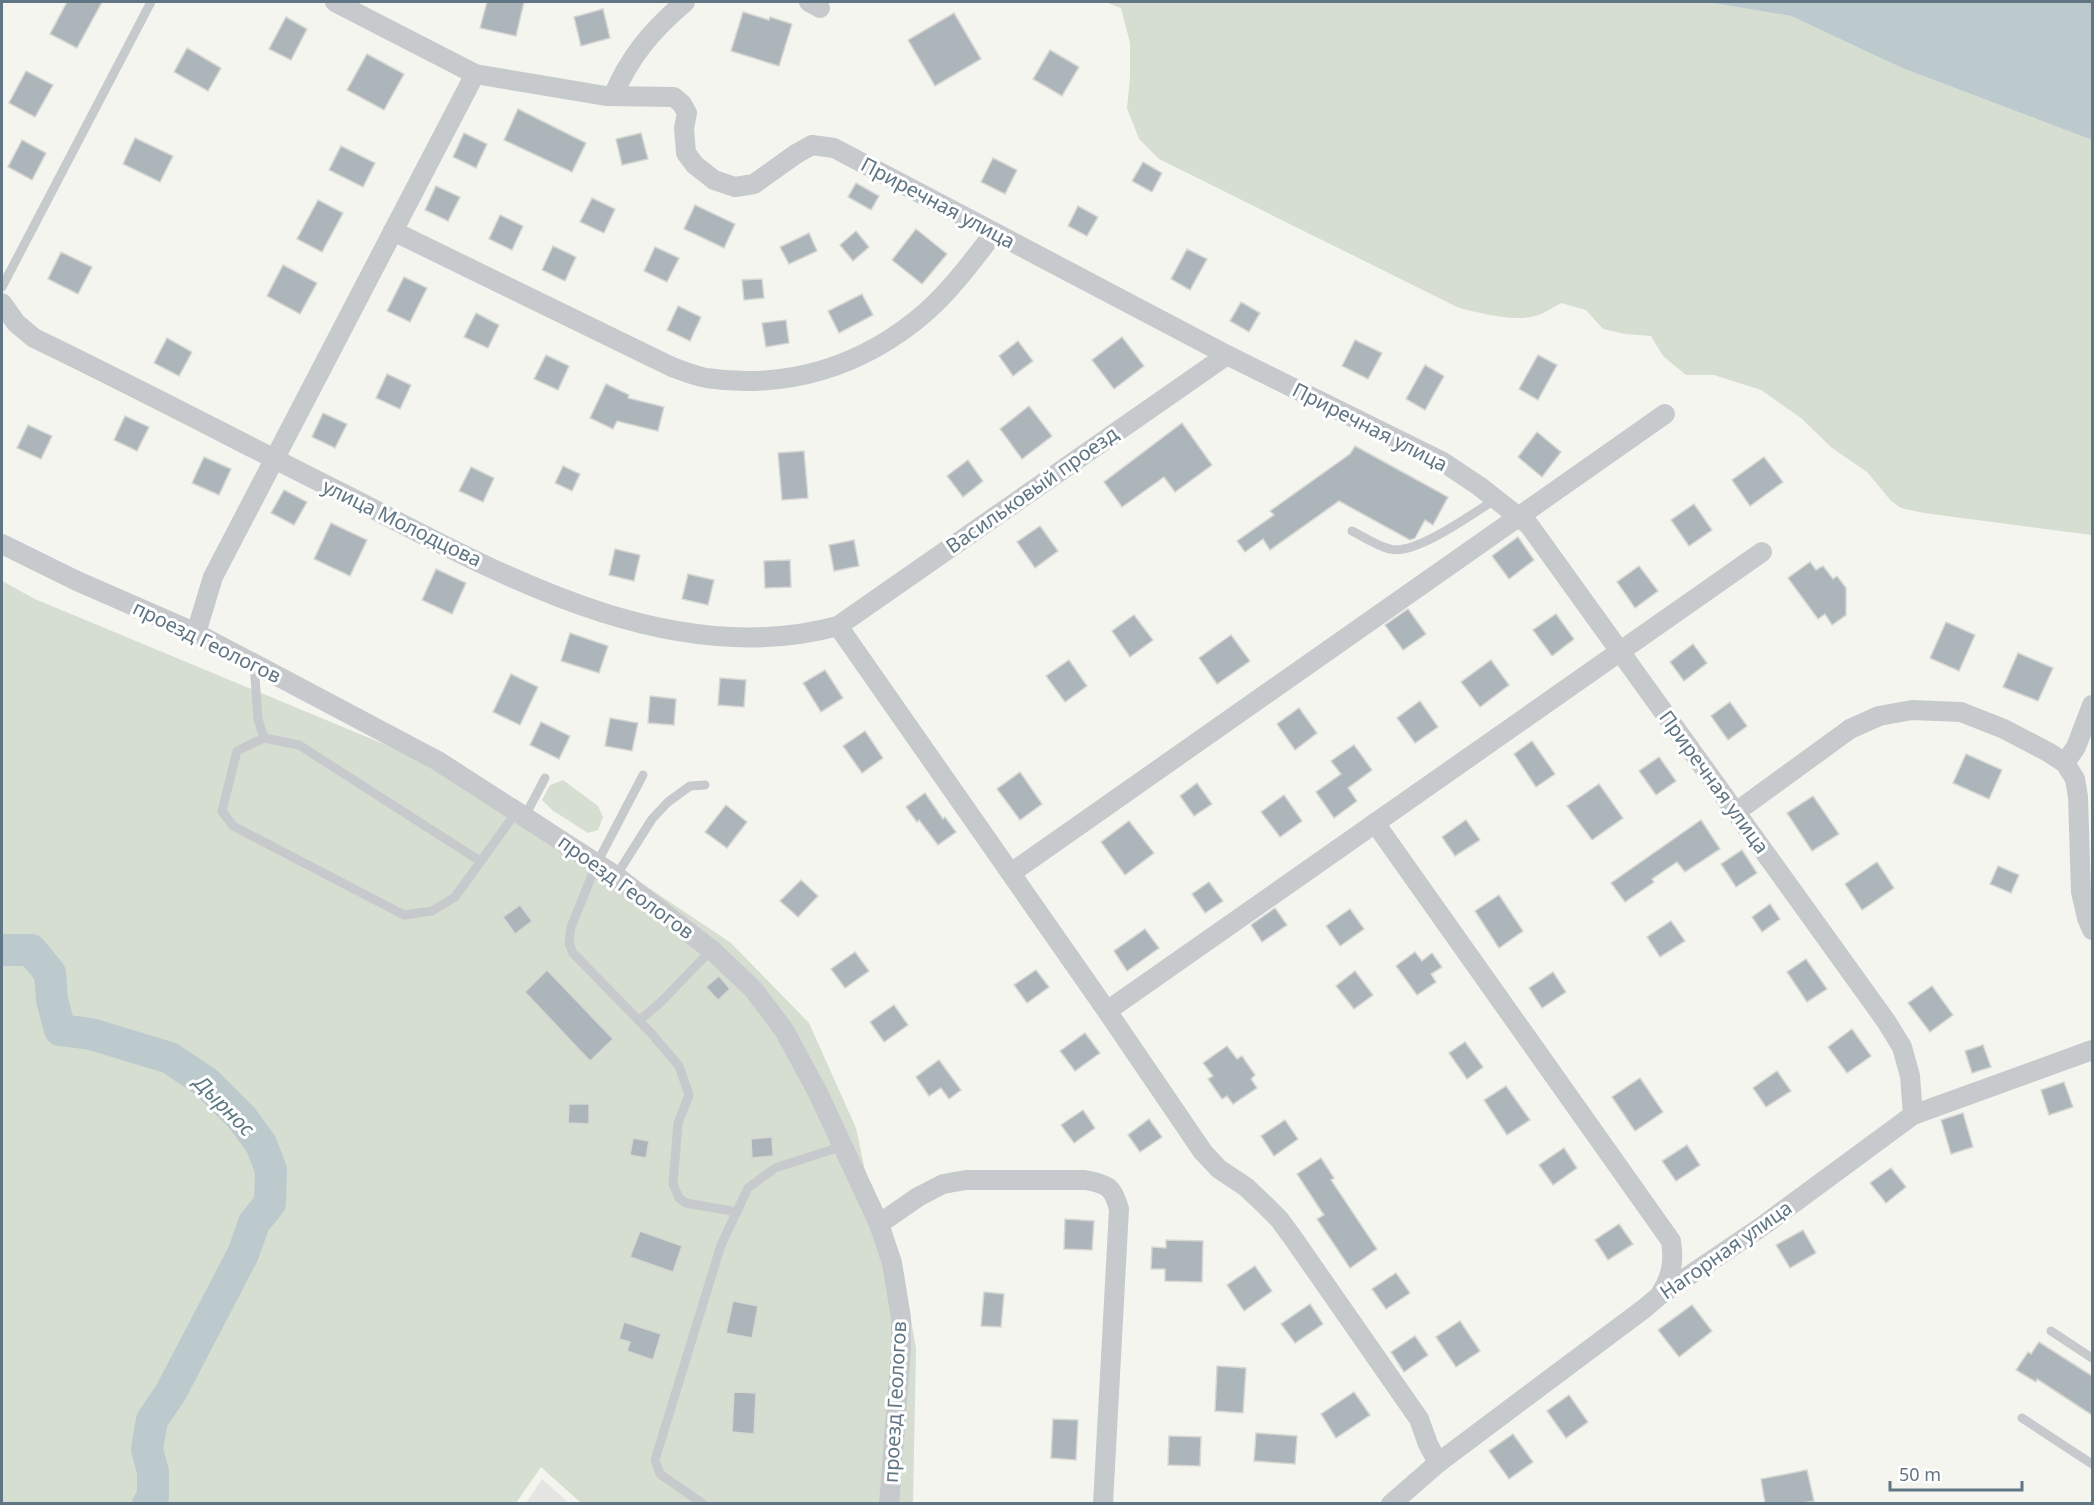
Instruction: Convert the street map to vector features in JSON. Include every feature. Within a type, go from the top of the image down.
[{"type":"street","name":"Приречная улица","points":[[335,2],[475,74],[613,96],[674,97],[687,113],[684,128],[686,153],[695,165],[714,180],[735,187],[754,184],[812,145],[834,148],[1227,355],[1443,462],[1496,499],[1529,525],[1886,1021],[1902,1047],[1910,1076],[1913,1115]]},
{"type":"street","points":[[613,96],[631,59],[653,31],[685,2]]},
{"type":"street","points":[[196,633],[213,578],[475,74]]},
{"type":"street","points":[[393,231],[672,367],[705,378],[751,381],[804,376],[849,363],[888,341],[926,312],[963,273],[994,233]]},
{"type":"street","name":"улица Молодцова","points":[[2,303],[16,323],[34,338],[463,555],[582,607],[665,630],[729,638],[791,636],[838,626]]},
{"type":"street","name":"Васильковый проезд","points":[[838,626],[1227,355]]},
{"type":"street","points":[[1011,873],[1665,414]]},
{"type":"street","name":"проезд Геологов","points":[[2,544],[196,633],[438,760],[616,876],[711,950],[753,989],[784,1030],[818,1093],[879,1224],[892,1263],[901,1318],[901,1349],[889,1503]]},
{"type":"street","points":[[1107,1011],[1762,552]]},
{"type":"street","points":[[838,626],[1203,1152],[1219,1169],[1246,1187],[1289,1232],[1419,1419],[1438,1463]]},
{"type":"street","points":[[2065,763],[2076,747],[2092,705]]},
{"type":"street","points":[[1736,812],[1850,729],[1879,716],[1912,710],[1961,712],[2004,729],[2048,752],[2065,763],[2075,779],[2078,797],[2081,892],[2092,930]]},
{"type":"street","points":[[1375,823],[1671,1241],[1673,1257],[1670,1280],[1659,1296]]},
{"type":"street","name":"Нагорная улица","points":[[1390,1503],[1438,1463],[1659,1296],[1761,1227],[1913,1115],[2092,1050]]},
{"type":"street","points":[[879,1224],[918,1197],[943,1184],[966,1180],[1085,1180],[1103,1183],[1114,1193],[1119,1209],[1103,1503]]},
{"type":"lane","points":[[2,287],[151,2]]},
{"type":"lane","points":[[1352,531],[1391,550],[1409,549],[1426,542],[1496,499]]},
{"type":"lane","points":[[254,663],[258,719],[264,738]]},
{"type":"lane","points":[[480,861],[299,745],[264,738],[237,751],[222,811],[233,826],[404,915],[432,911],[455,897],[480,861],[521,814],[545,778]]},
{"type":"lane","points":[[643,775],[597,863],[572,927],[569,943],[573,953],[679,1066],[689,1095],[678,1123],[673,1184],[679,1198],[686,1203],[737,1212]]},
{"type":"lane","points":[[616,876],[652,819],[668,802],[690,786],[705,784]]},
{"type":"lane","points":[[639,1021],[662,1001],[711,950]]},
{"type":"lane","points":[[704,1503],[660,1474],[655,1460],[721,1245],[748,1188],[775,1168],[843,1146]]},
{"type":"lane","points":[[2050,1331],[2092,1358]]},
{"type":"lane","points":[[2022,1418],[2092,1464]]},
{"type":"shaded area","points":[[1105,2],[1707,2],[1791,16],[1902,68],[2092,140],[2092,535],[1901,508],[1891,501],[1867,472],[1832,448],[1801,418],[1761,390],[1714,375],[1686,375],[1663,356],[1651,336],[1603,329],[1586,310],[1561,303],[1542,314],[1527,318],[1497,316],[1459,308],[1159,159],[1139,139],[1127,108],[1130,43],[1121,8]]},
{"type":"shaded area","points":[[1707,2],[2092,2],[2092,140],[1902,68],[1791,16]]},
{"type":"shaded area","points":[[2,581],[35,599],[516,799],[731,943],[809,1023],[856,1128],[866,1175],[901,1259],[916,1349],[913,1503],[581,1503],[541,1467],[516,1503],[2,1503]]},
{"type":"shaded area","points":[[563,780],[598,806],[603,817],[598,830],[588,833],[552,810],[542,800],[550,785]]},
{"type":"shaded area","points":[[542,1479],[569,1503],[526,1503]]},
{"type":"building","points":[[67,2],[102,2],[77,48],[50,34]]},
{"type":"building","points":[[487,2],[524,2],[516,36],[480,28]]},
{"type":"building","points":[[603,9],[610,38],[581,46],[574,17]]},
{"type":"building","points":[[743,12],[792,24],[779,66],[731,51]]},
{"type":"building","points":[[954,13],[981,59],[935,86],[908,40]]},
{"type":"building","points":[[286,17],[307,29],[291,60],[269,49]]},
{"type":"building","points":[[187,48],[221,68],[208,91],[174,72]]},
{"type":"building","points":[[1050,50],[1079,67],[1062,96],[1033,79]]},
{"type":"building","points":[[367,54],[404,74],[384,110],[347,90]]},
{"type":"building","points":[[26,71],[53,85],[35,117],[9,103]]},
{"type":"building","points":[[518,109],[586,143],[572,172],[504,140]]},
{"type":"building","points":[[464,133],[487,144],[476,168],[453,157]]},
{"type":"building","points":[[641,133],[648,159],[622,165],[616,139]]},
{"type":"building","points":[[135,138],[173,156],[160,182],[123,164]]},
{"type":"building","points":[[22,140],[46,153],[32,180],[8,167]]},
{"type":"building","points":[[341,146],[375,163],[363,187],[329,170]]},
{"type":"building","points":[[993,158],[1017,170],[1005,194],[981,182]]},
{"type":"building","points":[[1143,162],[1162,173],[1152,192],[1132,181]]},
{"type":"building","points":[[856,183],[879,196],[871,210],[848,197]]},
{"type":"building","points":[[436,186],[460,197],[448,221],[425,210]]},
{"type":"building","points":[[592,198],[615,209],[604,233],[580,222]]},
{"type":"building","points":[[318,200],[343,213],[322,252],[297,239]]},
{"type":"building","points":[[695,205],[735,224],[724,248],[684,229]]},
{"type":"building","points":[[1078,206],[1098,217],[1087,236],[1068,226]]},
{"type":"building","points":[[500,215],[523,226],[512,250],[489,239]]},
{"type":"building","points":[[916,229],[947,254],[922,284],[892,260]]},
{"type":"building","points":[[856,231],[869,247],[853,261],[840,245]]},
{"type":"building","points":[[809,233],[817,251],[789,264],[780,247]]},
{"type":"building","points":[[553,246],[576,257],[565,281],[542,270]]},
{"type":"building","points":[[655,247],[679,258],[667,282],[644,271]]},
{"type":"building","points":[[1187,249],[1207,259],[1190,290],[1171,279]]},
{"type":"building","points":[[61,252],[92,267],[78,294],[48,279]]},
{"type":"building","points":[[283,265],[317,283],[300,314],[267,296]]},
{"type":"building","points":[[404,277],[427,288],[410,322],[387,311]]},
{"type":"building","points":[[762,279],[764,298],[744,300],[742,280]]},
{"type":"building","points":[[862,294],[873,315],[839,333],[828,311]]},
{"type":"building","points":[[1241,302],[1260,313],[1249,332],[1230,321]]},
{"type":"building","points":[[678,306],[701,317],[690,341],[667,330]]},
{"type":"building","points":[[476,313],[499,325],[488,348],[464,337]]},
{"type":"building","points":[[786,320],[789,343],[766,347],[762,323]]},
{"type":"building","points":[[1122,337],[1144,366],[1114,389],[1092,360]]},
{"type":"building","points":[[167,338],[192,352],[179,376],[154,363]]},
{"type":"building","points":[[1355,340],[1382,353],[1368,379],[1342,366]]},
{"type":"building","points":[[1018,341],[1033,361],[1013,376],[999,356]]},
{"type":"building","points":[[546,355],[569,366],[558,390],[534,379]]},
{"type":"building","points":[[1538,355],[1557,365],[1538,400],[1519,389]]},
{"type":"building","points":[[1425,365],[1444,376],[1425,410],[1406,399]]},
{"type":"building","points":[[387,374],[411,385],[400,409],[376,398]]},
{"type":"building","points":[[606,384],[629,395],[628,398],[664,407],[658,431],[617,421],[613,429],[590,418]]},
{"type":"building","points":[[1029,406],[1052,436],[1022,459],[1000,429]]},
{"type":"building","points":[[323,413],[347,424],[335,448],[312,437]]},
{"type":"building","points":[[125,416],[149,427],[137,451],[114,440]]},
{"type":"building","points":[[1182,423],[1212,465],[1175,492],[1164,477],[1122,507],[1104,482]]},
{"type":"building","points":[[28,425],[52,436],[41,459],[17,448]]},
{"type":"building","points":[[1537,432],[1561,452],[1542,477],[1518,457]]},
{"type":"building","points":[[1355,446],[1448,497],[1433,525],[1425,520],[1415,538],[1410,540],[1339,501],[1270,550],[1263,539],[1245,552],[1237,541],[1274,515],[1270,511],[1350,454]]},
{"type":"building","points":[[804,451],[808,498],[782,500],[778,453]]},
{"type":"building","points":[[204,457],[231,469],[219,495],[192,483]]},
{"type":"building","points":[[1764,457],[1783,482],[1750,506],[1732,480]]},
{"type":"building","points":[[968,460],[983,481],[963,497],[947,476]]},
{"type":"building","points":[[563,466],[580,474],[572,491],[555,483]]},
{"type":"building","points":[[471,467],[494,478],[483,502],[459,491]]},
{"type":"building","points":[[284,490],[307,502],[294,525],[271,513]]},
{"type":"building","points":[[1694,504],[1712,530],[1689,546],[1671,520]]},
{"type":"building","points":[[331,523],[367,540],[350,576],[314,559]]},
{"type":"building","points":[[1040,526],[1058,551],[1035,568],[1017,542]]},
{"type":"building","points":[[1518,537],[1534,560],[1509,579],[1492,556]]},
{"type":"building","points":[[854,540],[859,566],[834,571],[829,545]]},
{"type":"building","points":[[615,549],[640,555],[634,581],[609,575]]},
{"type":"building","points":[[790,560],[791,587],[765,588],[764,561]]},
{"type":"building","points":[[1810,562],[1816,570],[1823,566],[1833,579],[1837,576],[1846,588],[1846,615],[1832,625],[1825,614],[1818,619],[1788,578]]},
{"type":"building","points":[[1639,566],[1658,591],[1635,608],[1617,582]]},
{"type":"building","points":[[436,569],[466,583],[452,614],[422,600]]},
{"type":"building","points":[[688,574],[714,580],[708,605],[682,599]]},
{"type":"building","points":[[1408,609],[1426,634],[1403,650],[1385,625]]},
{"type":"building","points":[[1556,614],[1574,639],[1552,656],[1533,630]]},
{"type":"building","points":[[1134,615],[1153,640],[1130,657],[1112,631]]},
{"type":"building","points":[[1946,622],[1975,635],[1959,671],[1930,658]]},
{"type":"building","points":[[570,633],[608,646],[599,673],[561,661]]},
{"type":"building","points":[[1231,635],[1250,661],[1217,684],[1199,658]]},
{"type":"building","points":[[1693,644],[1707,663],[1684,681],[1670,662]]},
{"type":"building","points":[[2018,653],[2053,668],[2038,701],[2003,687]]},
{"type":"building","points":[[1069,660],[1087,686],[1065,702],[1046,676]]},
{"type":"building","points":[[1491,660],[1509,685],[1480,707],[1461,682]]},
{"type":"building","points":[[825,670],[843,698],[821,712],[803,683]]},
{"type":"building","points":[[511,674],[538,687],[520,725],[493,712]]},
{"type":"building","points":[[720,678],[746,680],[744,707],[718,705]]},
{"type":"building","points":[[650,696],[676,699],[674,725],[648,723]]},
{"type":"building","points":[[1420,701],[1438,727],[1415,743],[1397,718]]},
{"type":"building","points":[[1730,702],[1747,726],[1728,740],[1711,716]]},
{"type":"building","points":[[1299,708],[1317,733],[1295,750],[1277,724]]},
{"type":"building","points":[[610,718],[638,723],[632,751],[605,746]]},
{"type":"building","points":[[541,722],[570,736],[559,759],[530,745]]},
{"type":"building","points":[[865,731],[883,758],[862,773],[843,746]]},
{"type":"building","points":[[1532,741],[1555,774],[1536,787],[1514,754]]},
{"type":"building","points":[[1354,745],[1372,770],[1348,788],[1357,801],[1334,818],[1316,792],[1341,774],[1331,761]]},
{"type":"building","points":[[1966,754],[2002,770],[1989,799],[1953,783]]},
{"type":"building","points":[[1659,757],[1676,781],[1656,795],[1639,771]]},
{"type":"building","points":[[1020,772],[1042,804],[1020,820],[997,789]]},
{"type":"building","points":[[1197,783],[1212,804],[1194,816],[1180,796]]},
{"type":"building","points":[[1599,784],[1623,818],[1592,840],[1567,806]]},
{"type":"building","points":[[925,793],[943,819],[945,817],[956,832],[938,845],[906,807]]},
{"type":"building","points":[[1284,795],[1302,821],[1280,837],[1261,812]]},
{"type":"building","points":[[1813,796],[1839,834],[1812,851],[1787,813]]},
{"type":"building","points":[[726,805],[747,822],[727,848],[705,832]]},
{"type":"building","points":[[1466,820],[1480,840],[1455,856],[1442,837]]},
{"type":"building","points":[[1701,820],[1720,849],[1685,872],[1677,862],[1652,879],[1654,882],[1625,902],[1611,883]]},
{"type":"building","points":[[1129,821],[1154,853],[1125,875],[1101,842]]},
{"type":"building","points":[[1742,850],[1757,873],[1736,887],[1721,864]]},
{"type":"building","points":[[1877,862],[1894,888],[1862,910],[1845,884]]},
{"type":"building","points":[[1998,866],[2019,875],[2011,893],[1990,884]]},
{"type":"building","points":[[801,880],[818,896],[798,917],[780,901]]},
{"type":"building","points":[[1209,882],[1223,901],[1205,913],[1192,894]]},
{"type":"building","points":[[1499,895],[1523,931],[1499,948],[1475,911]]},
{"type":"building","points":[[1770,904],[1780,919],[1762,932],[1752,917]]},
{"type":"building","points":[[520,905],[532,921],[515,934],[503,917]]},
{"type":"building","points":[[1275,908],[1287,925],[1262,942],[1251,925]]},
{"type":"building","points":[[1350,909],[1364,929],[1340,946],[1326,926]]},
{"type":"building","points":[[1671,921],[1685,941],[1660,957],[1647,937]]},
{"type":"building","points":[[1145,929],[1159,948],[1127,971],[1114,951]]},
{"type":"building","points":[[855,952],[869,971],[845,988],[831,969]]},
{"type":"building","points":[[1415,952],[1422,961],[1432,953],[1442,967],[1431,974],[1436,982],[1417,995],[1396,966]]},
{"type":"building","points":[[1806,959],[1827,989],[1807,1002],[1787,972]]},
{"type":"building","points":[[547,970],[613,1039],[590,1061],[525,992]]},
{"type":"building","points":[[1036,970],[1049,987],[1027,1003],[1014,985]]},
{"type":"building","points":[[1355,971],[1373,995],[1354,1009],[1336,986]]},
{"type":"building","points":[[1553,972],[1566,992],[1542,1008],[1529,988]]},
{"type":"building","points":[[719,976],[730,989],[718,1000],[706,987]]},
{"type":"building","points":[[1932,986],[1953,1015],[1930,1032],[1908,1003]]},
{"type":"building","points":[[894,1005],[908,1025],[884,1042],[870,1022]]},
{"type":"building","points":[[1852,1029],[1871,1056],[1847,1073],[1828,1047]]},
{"type":"building","points":[[1085,1033],[1100,1053],[1075,1071],[1060,1051]]},
{"type":"building","points":[[1465,1042],[1483,1067],[1467,1079],[1449,1053]]},
{"type":"building","points":[[1983,1045],[1991,1067],[1972,1073],[1965,1051]]},
{"type":"building","points":[[1227,1046],[1237,1059],[1242,1056],[1255,1075],[1251,1079],[1257,1088],[1233,1104],[1227,1096],[1222,1099],[1208,1079],[1213,1076],[1203,1063]]},
{"type":"building","points":[[939,1060],[961,1090],[949,1099],[941,1088],[929,1096],[916,1077]]},
{"type":"building","points":[[1777,1071],[1791,1091],[1766,1107],[1753,1088]]},
{"type":"building","points":[[1640,1078],[1663,1112],[1635,1131],[1612,1097]]},
{"type":"building","points":[[2064,1082],[2073,1107],[2049,1115],[2041,1090]]},
{"type":"building","points":[[1506,1086],[1530,1120],[1507,1135],[1484,1100]]},
{"type":"building","points":[[569,1104],[589,1104],[589,1124],[568,1123]]},
{"type":"building","points":[[1083,1110],[1095,1128],[1074,1143],[1061,1125]]},
{"type":"building","points":[[1963,1113],[1973,1147],[1951,1154],[1941,1120]]},
{"type":"building","points":[[1149,1119],[1162,1137],[1140,1152],[1128,1135]]},
{"type":"building","points":[[1285,1120],[1298,1139],[1274,1156],[1261,1136]]},
{"type":"building","points":[[772,1137],[773,1156],[752,1158],[751,1139]]},
{"type":"building","points":[[633,1138],[649,1141],[646,1158],[630,1155]]},
{"type":"building","points":[[1687,1145],[1700,1165],[1676,1181],[1662,1161]]},
{"type":"building","points":[[1564,1148],[1577,1168],[1553,1185],[1539,1165]]},
{"type":"building","points":[[1321,1158],[1334,1178],[1331,1180],[1377,1249],[1350,1268],[1317,1219],[1324,1215],[1297,1174]]},
{"type":"building","points":[[1891,1168],[1906,1187],[1886,1203],[1870,1183]]},
{"type":"building","points":[[1065,1219],[1094,1221],[1092,1250],[1064,1249]]},
{"type":"building","points":[[1619,1224],[1633,1244],[1608,1260],[1595,1240]]},
{"type":"building","points":[[1803,1230],[1816,1253],[1790,1268],[1776,1245]]},
{"type":"building","points":[[640,1231],[682,1246],[673,1272],[630,1257]]},
{"type":"building","points":[[1166,1240],[1203,1241],[1202,1282],[1165,1281],[1165,1269],[1151,1269],[1152,1247],[1166,1248]]},
{"type":"building","points":[[1255,1266],[1272,1291],[1244,1311],[1227,1285]]},
{"type":"building","points":[[1396,1273],[1410,1293],[1386,1309],[1372,1289]]},
{"type":"building","points":[[984,1292],[1004,1294],[1001,1327],[981,1326]]},
{"type":"building","points":[[733,1301],[758,1306],[752,1338],[726,1333]]},
{"type":"building","points":[[1310,1304],[1323,1324],[1295,1343],[1281,1324]]},
{"type":"building","points":[[1692,1305],[1712,1331],[1679,1357],[1658,1330]]},
{"type":"building","points":[[1460,1321],[1480,1351],[1456,1367],[1436,1337]]},
{"type":"building","points":[[624,1322],[661,1334],[653,1360],[627,1351],[630,1342],[619,1339]]},
{"type":"building","points":[[1415,1336],[1428,1355],[1404,1372],[1391,1352]]},
{"type":"building","points":[[2039,1342],[2092,1376],[2092,1415],[2037,1379],[2036,1382],[2016,1370],[2028,1352],[2031,1354]]},
{"type":"building","points":[[1217,1366],[1246,1368],[1243,1413],[1215,1411]]},
{"type":"building","points":[[734,1392],[756,1393],[754,1434],[732,1432]]},
{"type":"building","points":[[1354,1392],[1370,1415],[1336,1438],[1321,1414]]},
{"type":"building","points":[[1569,1395],[1588,1422],[1566,1438],[1547,1411]]},
{"type":"building","points":[[1053,1419],[1078,1420],[1076,1460],[1051,1458]]},
{"type":"building","points":[[1256,1433],[1297,1436],[1295,1464],[1254,1461]]},
{"type":"building","points":[[1513,1434],[1533,1462],[1509,1479],[1489,1451]]},
{"type":"building","points":[[1169,1436],[1201,1437],[1200,1466],[1168,1465]]},
{"type":"building","points":[[1807,1470],[1814,1501],[1765,1503],[1761,1479]]},
{"type":"waterway","name":"Дырнос","points":[[2,950],[31,950],[50,973],[52,1000],[60,1030],[91,1034],[170,1058],[207,1083],[242,1118],[261,1144],[271,1170],[270,1203],[254,1223],[243,1254],[171,1392],[152,1420],[147,1449],[153,1472],[153,1497],[148,1504]]}]
